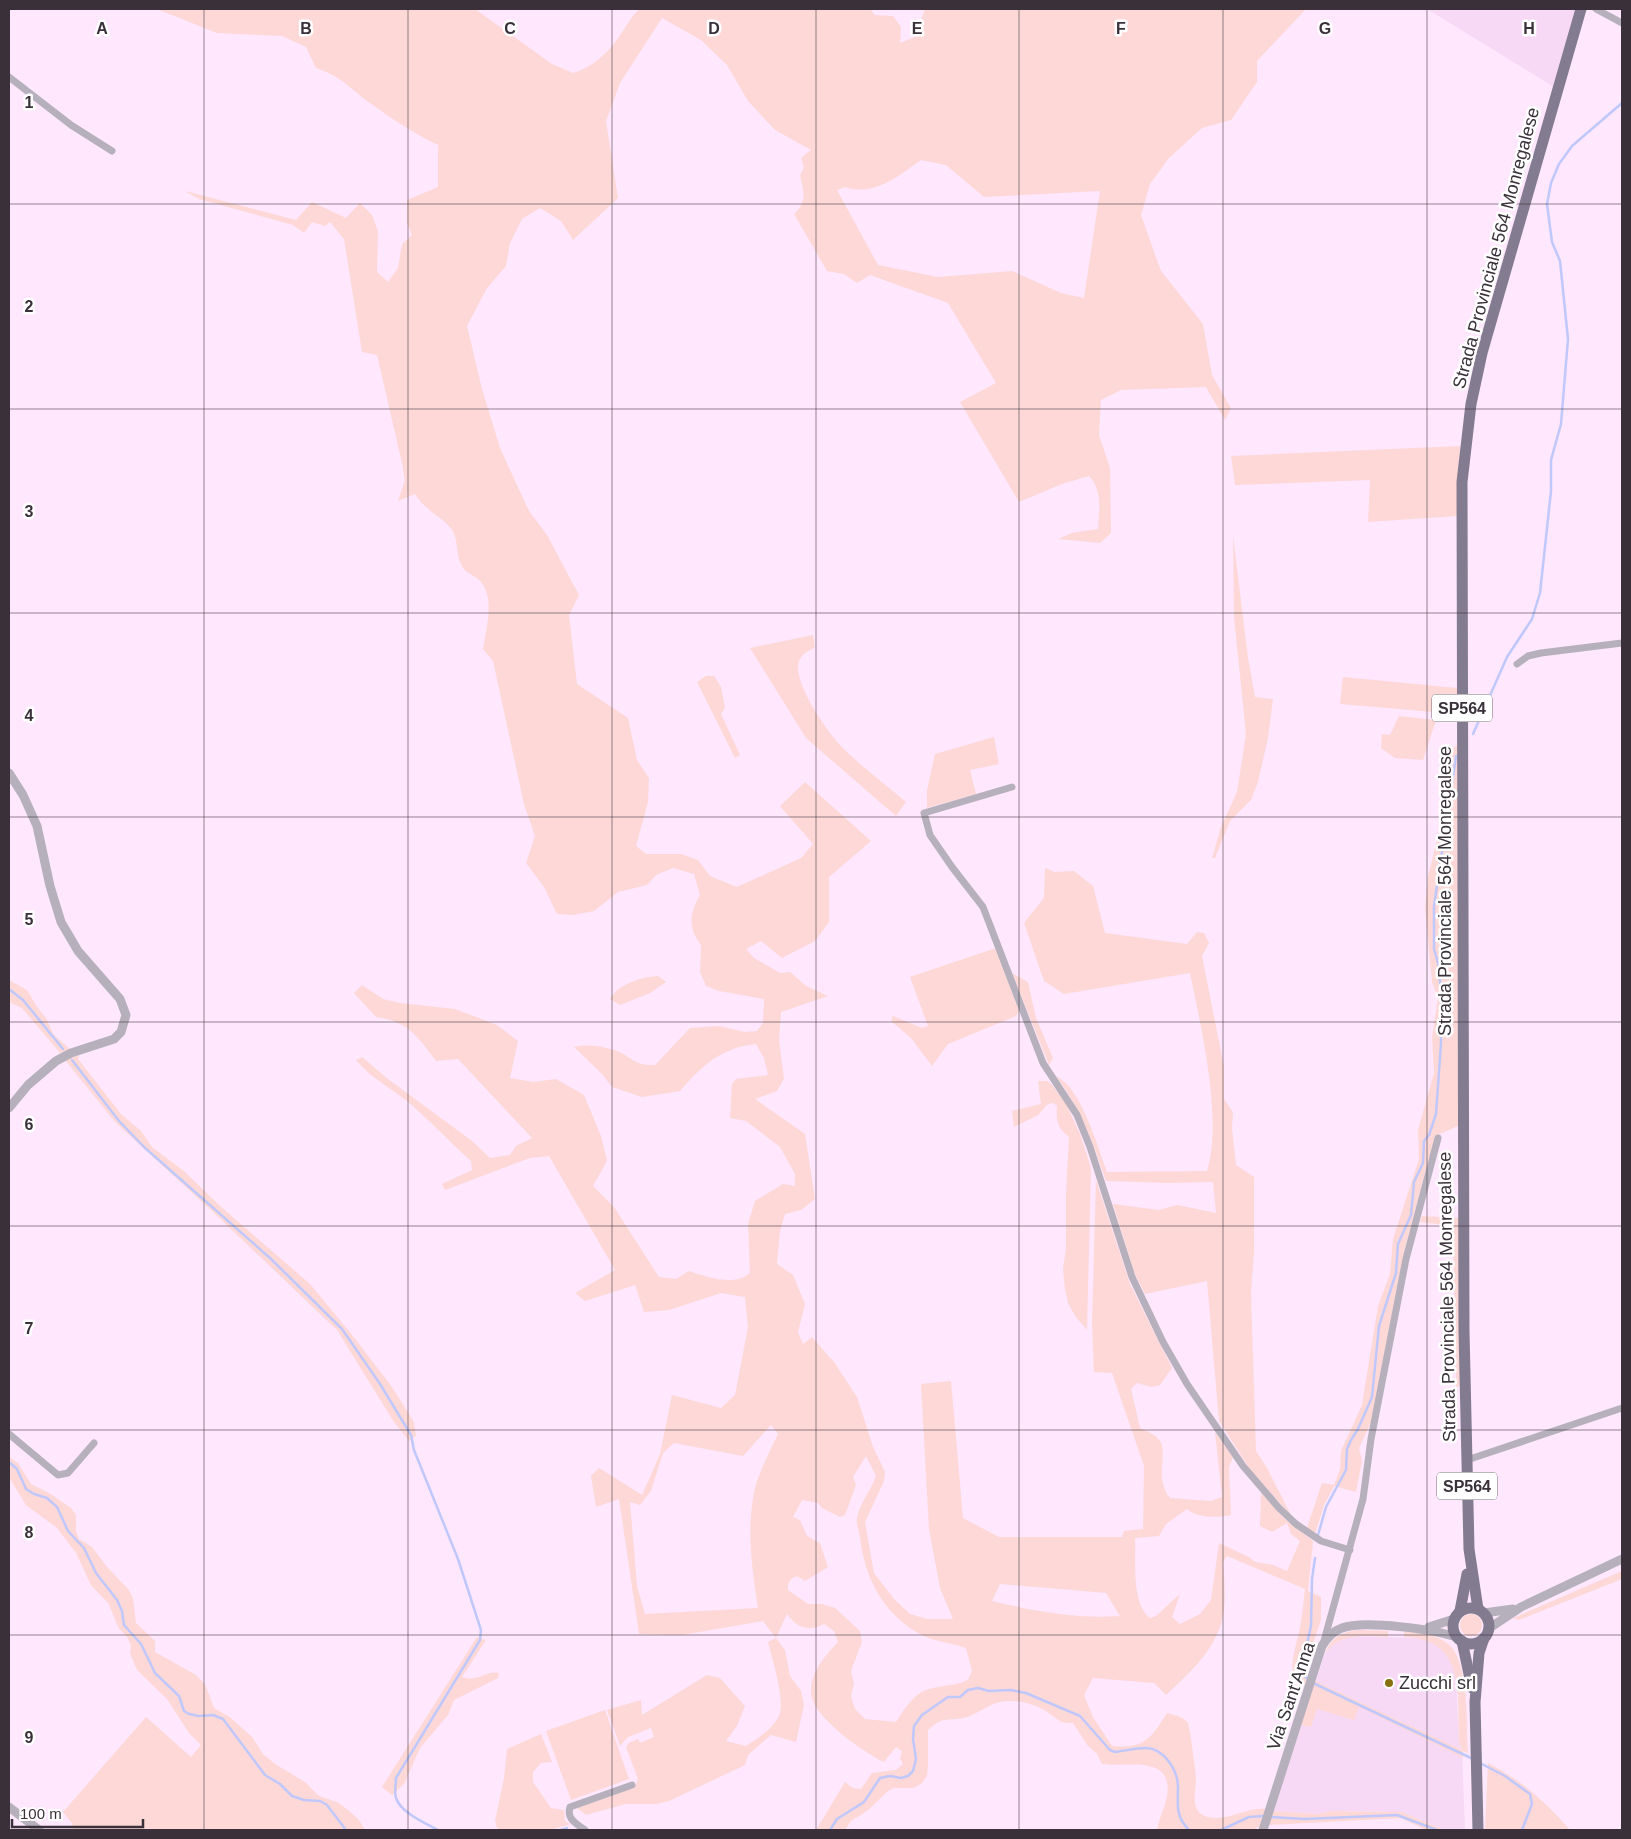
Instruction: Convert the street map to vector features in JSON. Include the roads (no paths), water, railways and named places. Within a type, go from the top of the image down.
[{"type":"main road","name":"Strada Provinciale 564 Monregalese","points":[[1475,1702],[1460,1639],[1453,1629],[1466,1588],[1469,1549],[1464,1331],[1462,482],[1471,404],[1482,353],[1581,9]]},
{"type":"main road","name":"Strada Provinciale 564 Monregalese","points":[[1469,1549],[1481,1611],[1487,1618],[1486,1634],[1479,1653],[1475,1702],[1478,1830]]},
{"type":"main road","points":[[1457,1615],[1469,1608],[1481,1611]]},
{"type":"main road","points":[[1460,1639],[1473,1643],[1486,1634]]},
{"type":"street","points":[[1596,9],[1622,23]]},
{"type":"street","points":[[9,77],[71,125],[112,152]]},
{"type":"street","points":[[1517,664],[1528,656],[1541,653],[1622,643]]},
{"type":"street","points":[[9,774],[23,794],[37,826],[60,922],[78,950],[120,999],[126,1015],[121,1032],[114,1039],[56,1061],[28,1085],[9,1108]]},
{"type":"street","points":[[1012,787],[924,813],[930,834],[952,867],[983,907],[1043,1063],[1077,1115],[1087,1139],[1132,1277],[1163,1342],[1187,1384],[1243,1466],[1279,1508],[1296,1524],[1320,1541],[1350,1550]]},
{"type":"street","points":[[1322,1646],[1350,1550],[1362,1499],[1371,1438],[1406,1259],[1438,1138]]},
{"type":"street","points":[[1467,1460],[1622,1408]]},
{"type":"street","points":[[9,1434],[58,1476],[68,1474],[94,1444]]},
{"type":"street","points":[[1486,1634],[1521,1607],[1622,1559]]},
{"type":"street","points":[[1481,1611],[1521,1607]]},
{"type":"street","name":"Via Sant'Anna","points":[[1424,1628],[1457,1615]]},
{"type":"street","name":"Via Sant'Anna","points":[[1264,1828],[1322,1646],[1338,1630],[1350,1626],[1424,1628],[1460,1639]]},
{"type":"street","points":[[586,1830],[569,1816],[572,1806],[632,1785]]},
{"type":"street","points":[[9,1807],[39,1830]]},
{"type":"waterway","points":[[1473,734],[1507,657],[1532,619],[1540,593],[1551,491],[1551,460],[1561,424],[1568,339],[1560,261],[1552,242],[1547,204],[1551,183],[1559,164],[1572,146],[1622,103]]},
{"type":"waterway","points":[[1318,1535],[1326,1507],[1346,1470],[1347,1449],[1372,1397],[1379,1326],[1396,1273],[1398,1244],[1411,1215],[1414,1182],[1423,1163],[1424,1141],[1429,1135],[1436,1114],[1441,1043],[1441,990],[1438,963],[1434,949],[1434,906],[1456,756]]},
{"type":"waterway","points":[[9,989],[23,1000],[63,1049]]},
{"type":"waterway","points":[[72,1060],[119,1121],[144,1147],[270,1258],[342,1329],[380,1384],[411,1435],[414,1450],[458,1559],[481,1630],[480,1640],[396,1778],[396,1798],[403,1808],[414,1817],[438,1830]]},
{"type":"waterway","points":[[9,1462],[17,1469],[26,1489],[47,1498],[57,1507],[68,1531],[84,1548],[96,1573],[117,1600],[122,1611],[124,1625],[141,1644],[155,1673],[179,1696],[184,1711],[189,1714],[199,1716],[213,1715],[223,1719],[265,1775],[280,1784],[292,1796],[304,1800],[320,1801],[327,1805],[346,1830]]},
{"type":"waterway","points":[[1309,1680],[1303,1675],[1302,1666],[1311,1626],[1312,1579],[1315,1558]]},
{"type":"waterway","points":[[1313,1683],[1473,1759]]},
{"type":"waterway","points":[[830,1830],[837,1819],[864,1802],[880,1778],[890,1776],[901,1778],[908,1776],[913,1771],[916,1759],[913,1739],[914,1726],[922,1715],[948,1697],[960,1697],[968,1690],[978,1688],[989,1691],[1011,1690],[1026,1693],[1080,1716],[1110,1750],[1115,1752],[1146,1748],[1159,1752],[1169,1762],[1176,1774],[1179,1815],[1189,1830]]},
{"type":"waterway","points":[[1480,1763],[1505,1776],[1530,1794],[1532,1804],[1522,1830]]},
{"type":"waterway","points":[[1270,1817],[1305,1819],[1397,1815],[1437,1830]]},
{"type":"waterway","points":[[1221,1830],[1249,1817],[1264,1816]]},
{"type":"waterway","points":[[561,1830],[567,1828]]},
{"type":"place","name":"Zucchi srl","points":[[1389,1683]]}]
